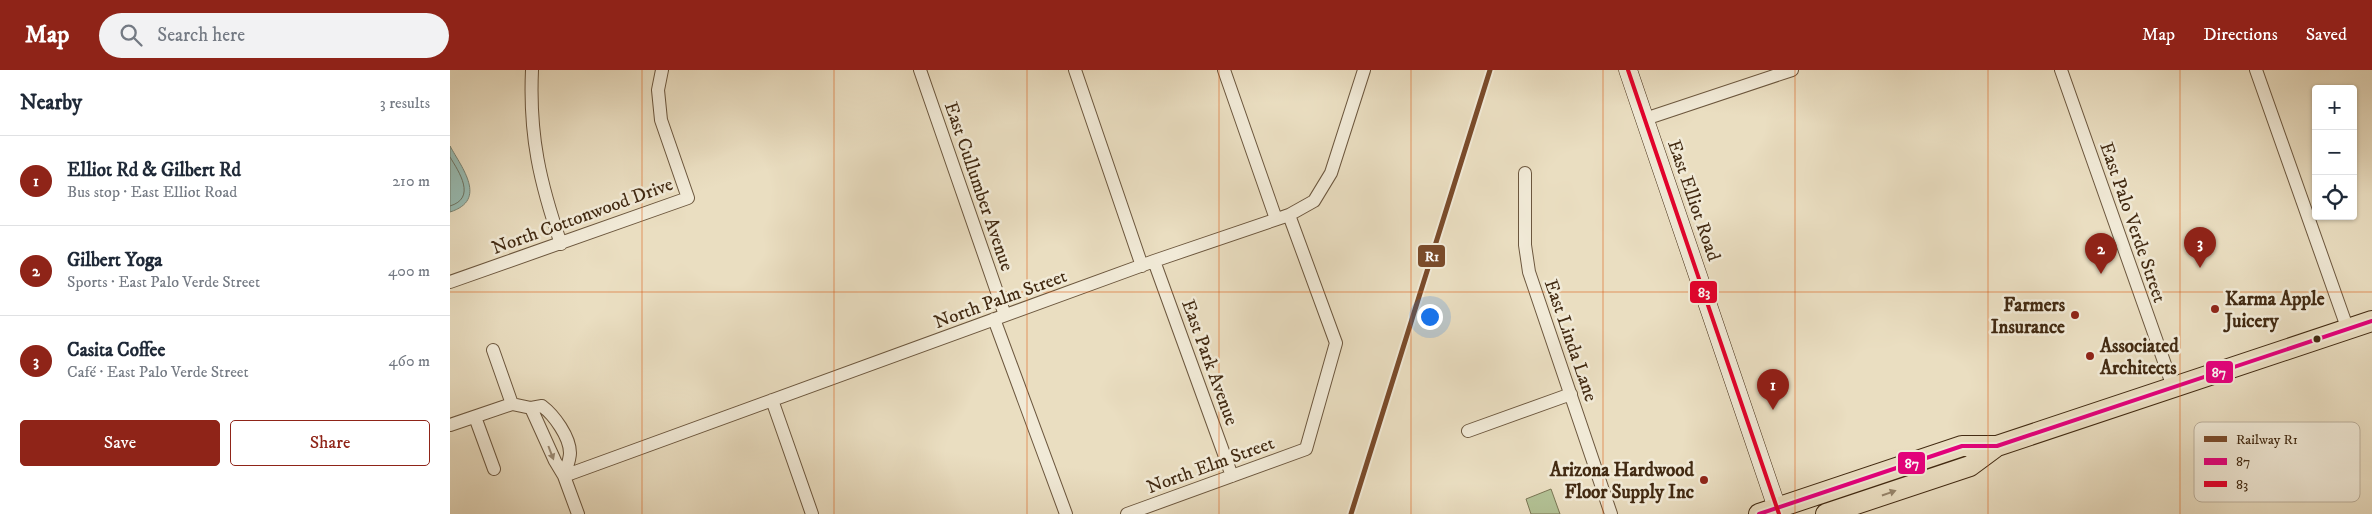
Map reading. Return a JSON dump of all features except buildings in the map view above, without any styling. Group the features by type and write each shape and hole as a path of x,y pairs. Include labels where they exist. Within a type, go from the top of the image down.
{"main road":[{"name":"East Elliot Road","path":"1628,70 1772,512"},
{"path":"1826,514 1970,466 1997,446 2372,322"},
{"path":"1772,512 1962,446 1997,446"}],"street":[{"path":"532,70 532,126 536,160 544,194 561,244"},
{"name":"North Cottonwood Drive","path":"450,282 688,198 661,120 658,90 662,70"},
{"name":"East Cullumber Avenue","path":"920,70 1066,514"},
{"name":"East Park Avenue","path":"1075,70 1148,264 1232,476"},
{"path":"1224,70 1276,219"},
{"name":"North Palm Street","path":"564,476 1000,317 1289,215 1314,201 1331,173 1364,70"},
{"path":"1645,119 1792,70"},
{"name":"East Palo Verde Street","path":"2061,70 2173,387"},
{"path":"2256,70 2348,330"},
{"name":"East Linda Lane","path":"1525,173 1526,258 1611,514"},
{"name":"North Elm Street","path":"1127,514 1306,449 1336,343 1289,215"},
{"path":"493,350 512,404"},
{"path":"1468,431 1571,394"},
{"path":"772,400 812,514"},
{"path":"450,425 512,404 531,408 542,406 552,413 563,431 570,452 564,476"},
{"path":"531,408 555,461 564,476 578,514"},
{"path":"475,417 494,469"}],"green space":[{"path":"1551,489 1560,514 1531,514 1526,499"}],"water":[{"path":"450,146 465,173 470,192 468,200 461,207 450,212"}],"rail line":[{"name":"R1","path":"1351,514 1490,70"}],"transit line":[{"name":"83","path":"1628,70 1779,514"},
{"name":"87","path":"1759,514 1962,446 1997,446 2372,321"}],"place":[{"name":"Casita Coffee","path":"2200,268"},
{"name":"Gilbert Yoga","path":"2101,274"},
{"name":"Karma Apple Juicery","path":"2215,309"},
{"name":"Farmers Insurance","path":"2075,315"},
{"name":"Associated Architects","path":"2090,356"},
{"name":"Elliot Rd & Gilbert Rd","path":"1773,410"},
{"name":"Arizona Hardwood Floor Supply Inc","path":"1704,480"}]}
